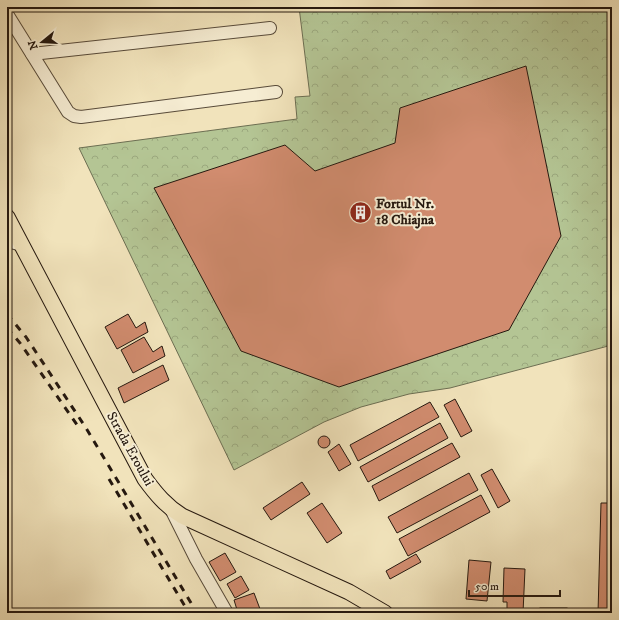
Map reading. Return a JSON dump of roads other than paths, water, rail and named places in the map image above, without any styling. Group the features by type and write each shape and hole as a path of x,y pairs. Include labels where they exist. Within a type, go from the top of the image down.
{"main road":[{"name":"Strada Eroului","path":"7,217 145,479 158,497 171,509 197,524 348,592 385,613"}],"lane":[{"path":"7,14 68,112 78,117 276,92"},
{"path":"32,54 270,28"},
{"path":"7,241 22,245"},
{"path":"171,509 196,559 227,613"}],"railway":[{"path":"7,314 26,337 86,428 197,613"},
{"path":"7,328 20,343 80,429"},
{"path":"109,479 189,613"}],"place":[{"name":"Fortul Nr. 18 Chiajna","path":"361,212"}]}
